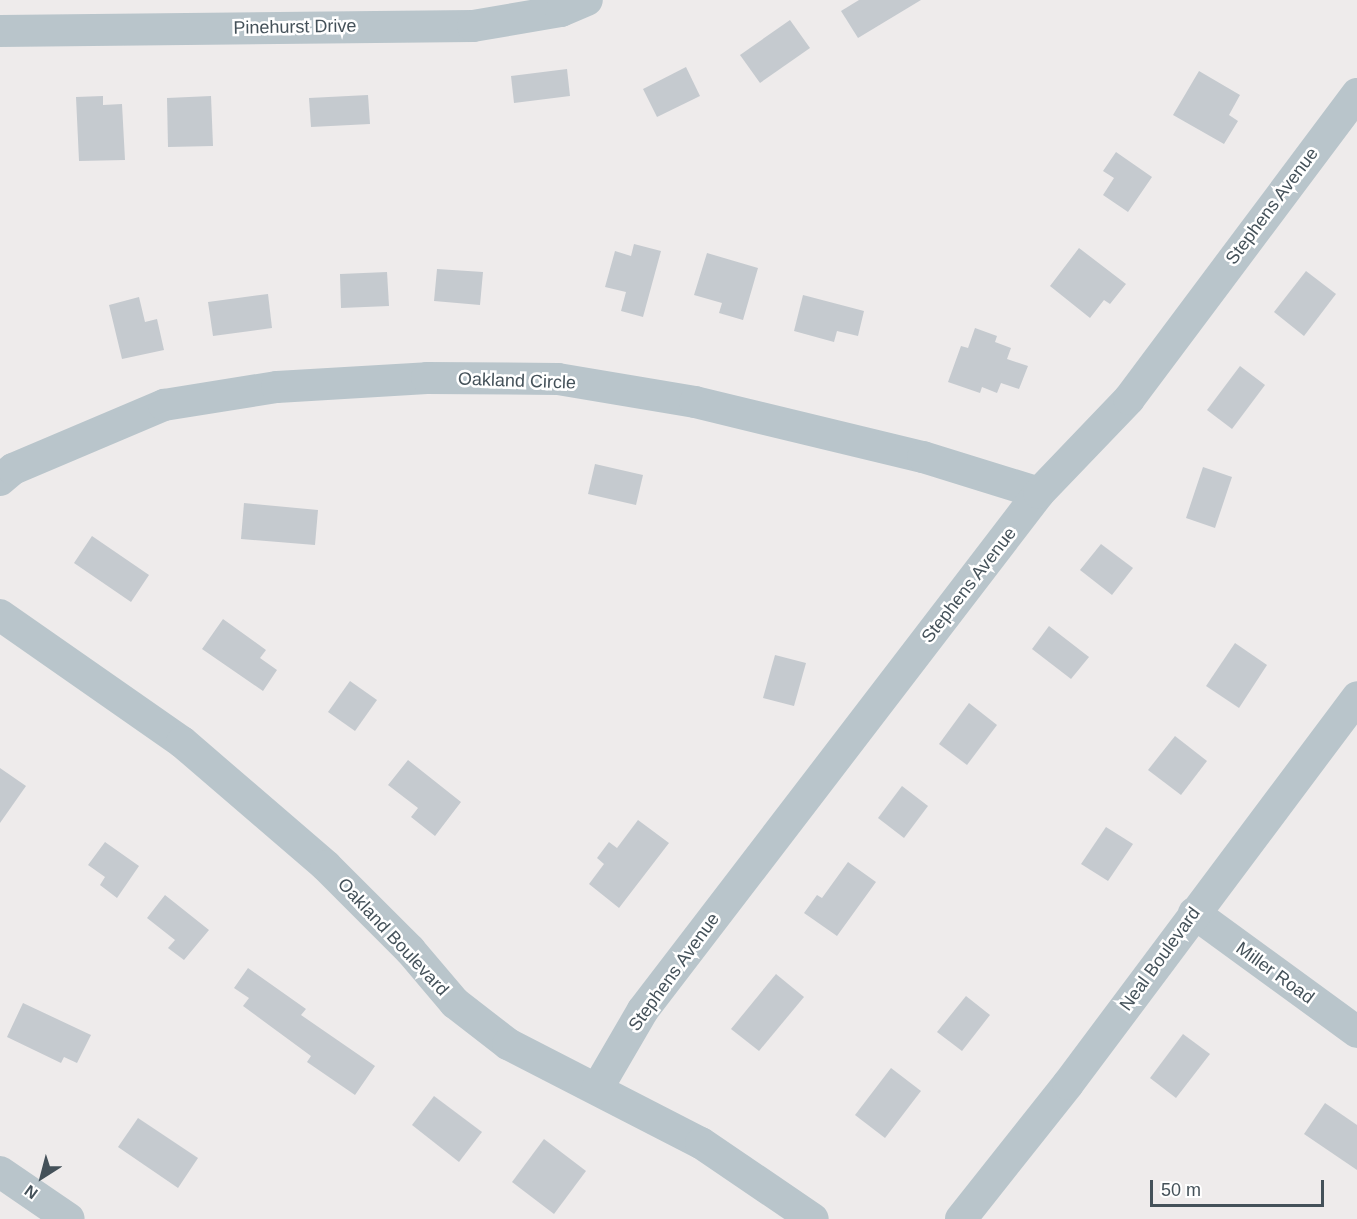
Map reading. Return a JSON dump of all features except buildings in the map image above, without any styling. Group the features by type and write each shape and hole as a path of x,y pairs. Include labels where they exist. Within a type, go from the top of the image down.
{"street":[{"name":"Pinehurst Drive","path":"0,31 473,26 561,11 587,0"},
{"name":"Stephens Avenue","path":"597,1089 643,1010 1039,493 1129,399 1357,94"},
{"name":"Oakland Circle","path":"0,480 13,469 164,405 277,387 427,378 558,379 707,404 923,457 1039,493"},
{"name":"Oakland Boulevard","path":"0,615 191,750 326,866 410,950 455,1003 508,1044 701,1143 806,1217"},
{"name":"Neal Boulevard","path":"961,1219 1068,1084 1357,697"},
{"name":"Miller Road","path":"1194,913 1357,1032"},
{"path":"0,1172 69,1219"}]}
